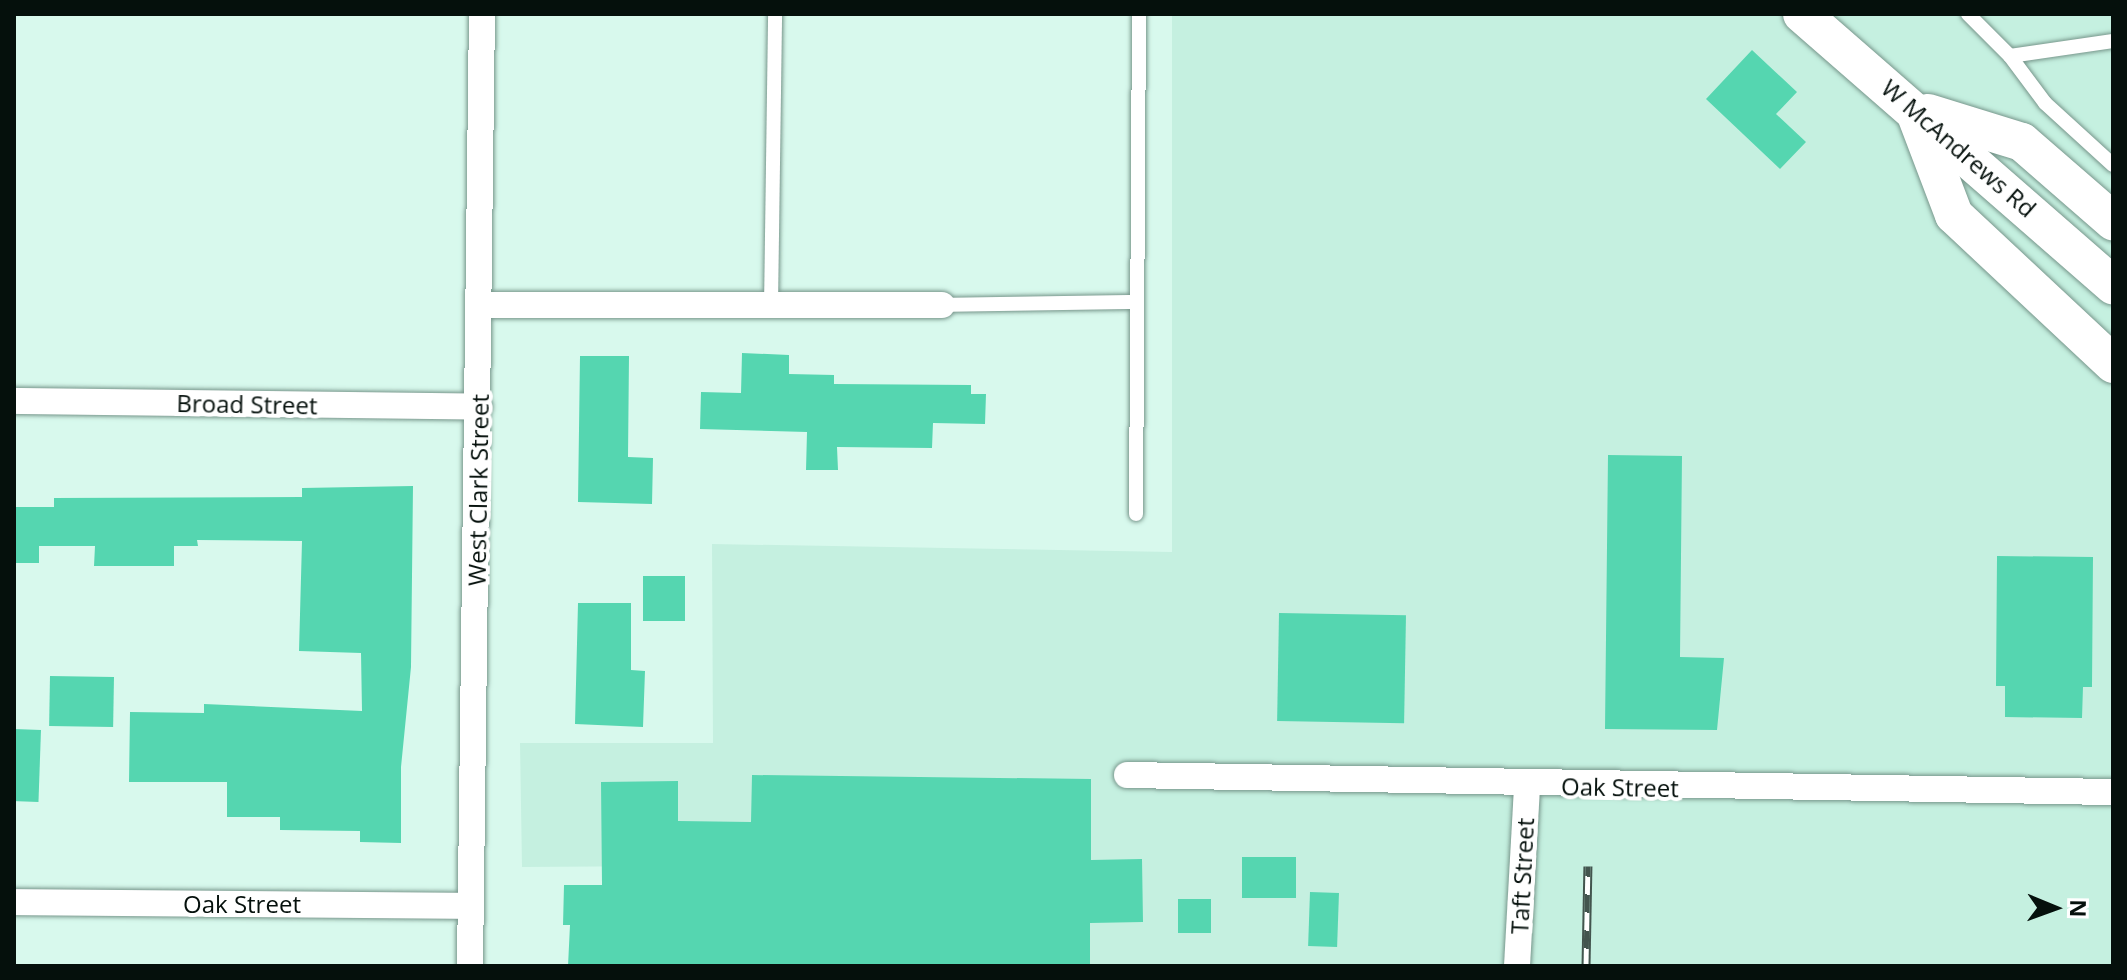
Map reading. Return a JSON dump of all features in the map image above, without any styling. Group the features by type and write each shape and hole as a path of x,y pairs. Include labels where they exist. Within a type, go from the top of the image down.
{"main road":[{"name":"W McAndrews Rd","path":"1802,14 2113,285"},
{"path":"1913,109 2022,142 2113,221"},
{"path":"1913,109 1954,215 2113,364"}],"street":[{"name":"West Clark Street","path":"470,966 481,305 482,14"},
{"path":"481,305 942,305"},
{"name":"Broad Street","path":"14,401 479,407"},
{"name":"Oak Street","path":"1127,775 1527,786 2113,792"},
{"name":"Taft Street","path":"1517,966 1527,786"},
{"name":"Oak Street","path":"14,902 471,906"}],"lane":[{"path":"771,307 775,14"},
{"path":"1136,514 1139,14"},
{"path":"1968,14 2010,56 2045,103 2113,165"},
{"path":"2010,56 2113,41"},
{"path":"942,305 1137,302"}],"shaded area":[{"path":"1172,14 2113,14 2113,966 671,966 672,866 522,867 520,743 713,743 712,544 1172,552"}],"building":[{"path":"1752,50 1797,92 1776,114 1806,142 1780,169 1706,99"},
{"path":"742,353 789,355 789,374 834,375 834,384 971,385 971,394 986,394 985,424 933,423 932,448 837,447 838,470 806,470 807,432 700,429 701,392 741,393"},
{"path":"580,356 629,356 628,457 653,458 652,504 578,502"},
{"path":"1608,455 1682,456 1680,657 1724,658 1717,730 1605,729"},
{"path":"413,486 411,667 401,767 401,843 360,842 360,831 280,830 280,817 227,817 227,782 129,782 130,712 204,713 204,704 362,711 361,653 299,651 302,541 197,540 198,546 174,546 174,566 94,566 95,546 39,546 39,563 14,563 14,507 54,507 54,498 302,497 302,488"},
{"path":"1997,556 2093,557 2092,687 2083,687 2082,718 2005,717 2005,686 1996,686"},
{"path":"643,576 685,576 685,621 643,621"},
{"path":"578,603 631,603 631,670 645,671 643,727 575,724"},
{"path":"1279,613 1406,615 1404,723 1277,721"},
{"path":"50,676 114,677 113,727 49,726"},
{"path":"14,729 41,730 38,802 14,801"},
{"path":"752,775 1091,779 1091,860 1142,859 1143,922 1090,923 1090,966 568,966 570,925 563,925 564,885 602,885 601,782 678,781 678,821 751,822"},
{"path":"1242,857 1296,857 1296,898 1242,898"},
{"path":"1310,892 1339,893 1337,947 1308,946"},
{"path":"1178,899 1211,899 1211,933 1178,933"}],"railway":[{"path":"1586,966 1588,866"}]}
